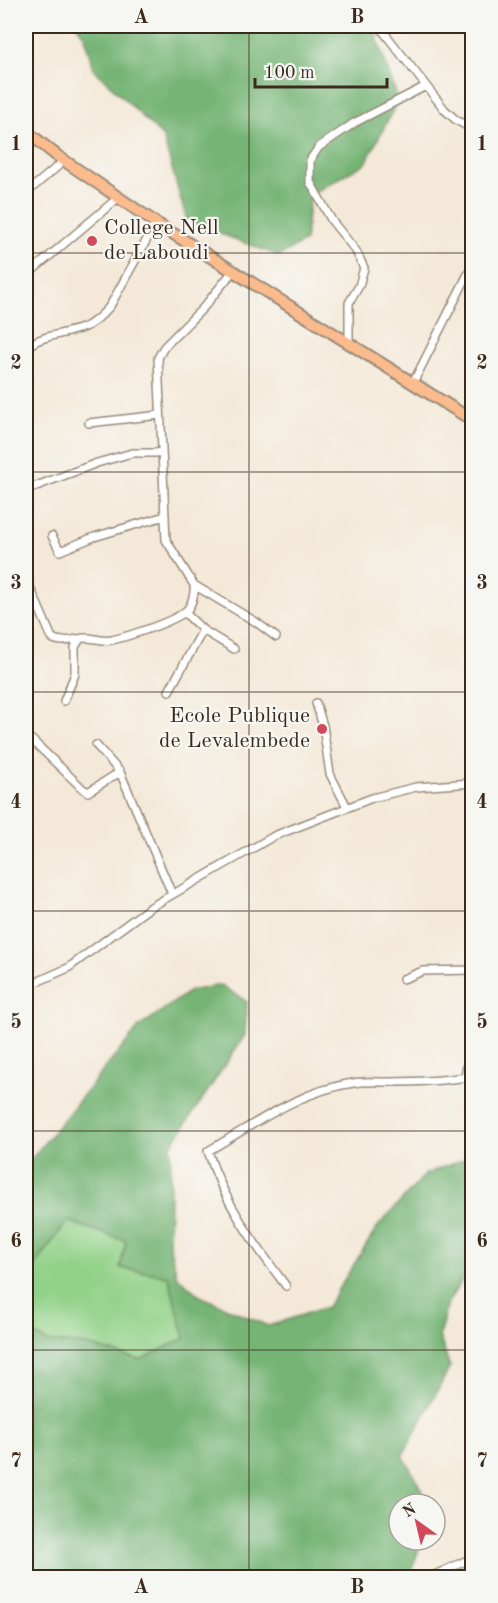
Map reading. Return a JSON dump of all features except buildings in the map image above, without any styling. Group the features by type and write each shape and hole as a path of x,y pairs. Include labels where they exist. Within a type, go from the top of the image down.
{"main road":[{"path":"26,131 64,161 156,223 472,420"}],"street":[{"path":"379,26 451,116 472,129"},
{"path":"349,342 349,303 359,286 364,268 356,251 332,221 310,182 310,160 319,147 354,123 426,86"},
{"path":"26,193 64,161"},
{"path":"26,276 119,197"},
{"path":"26,348 44,339 87,326 101,316 110,306 156,223"},
{"path":"413,383 472,266"},
{"path":"234,270 203,308 160,352 158,358 166,540 194,585 256,622 276,637"},
{"path":"89,423 160,415"},
{"path":"26,490 97,463 132,453 162,451"},
{"path":"52,536 60,551 94,537 165,516"},
{"path":"26,578 52,638 59,641 111,640 150,628 189,608 194,585"},
{"path":"184,612 203,630 234,650"},
{"path":"169,691 203,630"},
{"path":"64,701 75,674 75,647 80,639"},
{"path":"316,703 323,726 330,774 347,807"},
{"path":"32,740 88,792 120,772"},
{"path":"96,745 120,772 172,894"},
{"path":"26,984 39,981 68,968 148,908 274,836 347,807 416,787 472,783"},
{"path":"403,979 423,971 472,970"},
{"path":"286,1286 240,1223 214,1170 208,1151 286,1105 307,1095 334,1087 356,1083 441,1081 469,1077 472,1038"},
{"path":"428,1578 472,1558"}],"green space":[{"path":"77,26 373,26 398,100 366,163 310,195 305,241 279,256 187,221 163,137 93,68 84,35"},
{"path":"221,985 247,1002 245,1035 171,1146 169,1244 177,1276 200,1296 268,1326 327,1307 379,1225 426,1174 472,1156 472,1264 447,1304 439,1336 450,1367 403,1455 423,1492 387,1492 387,1552 418,1552 411,1577 26,1577 26,1330 48,1342 87,1345 140,1360 185,1338 168,1276 120,1268 126,1241 67,1221 33,1269 26,1287 26,1162 32,1158 139,1027 190,991"},
{"path":"67,1221 126,1241 120,1268 168,1276 185,1338 140,1360 87,1345 48,1342 26,1330 26,1287 33,1269"}],"place":[{"name":"College Nell de Laboudi","path":"92,241"},
{"name":"Ecole Publique de Levalembede","path":"322,729"}]}
